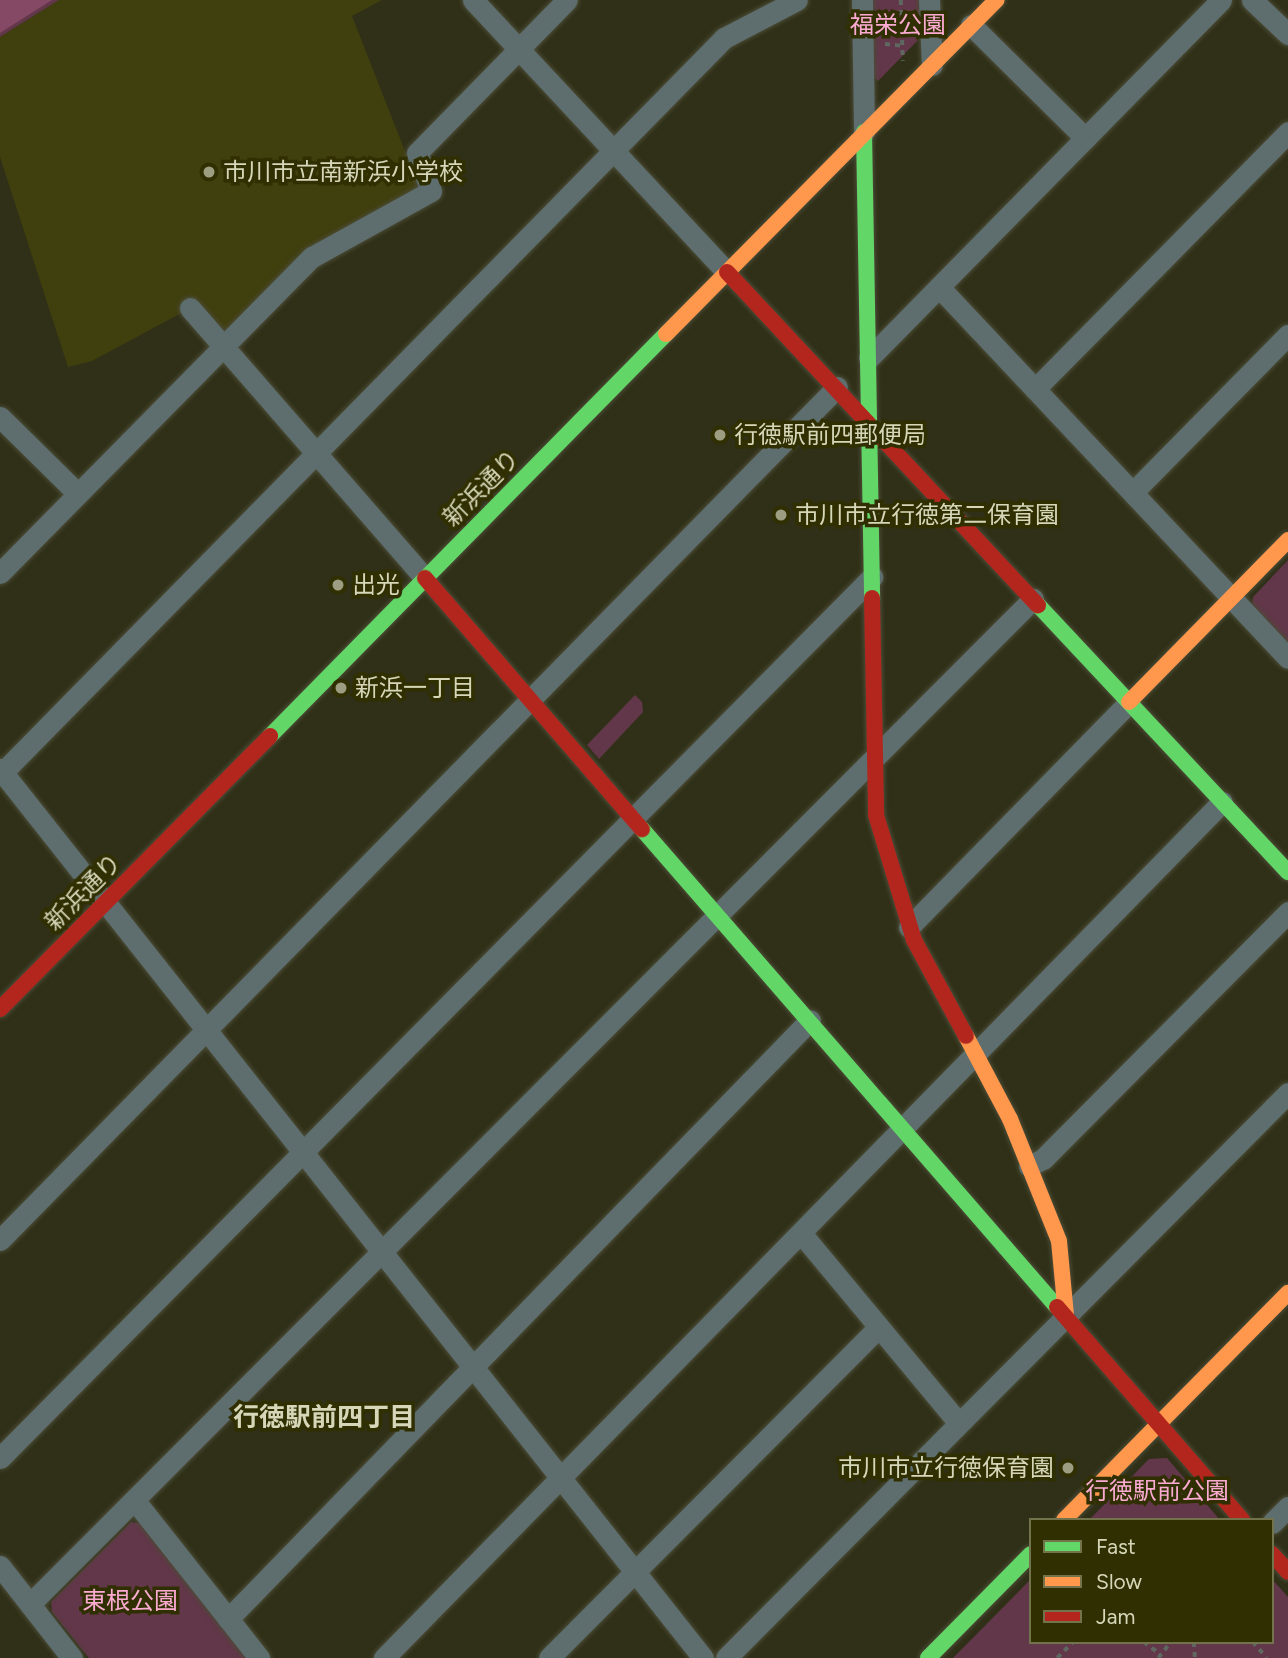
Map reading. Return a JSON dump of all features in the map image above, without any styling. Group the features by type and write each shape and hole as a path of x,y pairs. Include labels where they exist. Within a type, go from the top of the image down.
{"street":[{"path":"472,0 1288,872"},
{"path":"0,573 312,257 431,191 417,153 567,0"},
{"path":"702,1658 1,772 724,38 797,0"},
{"path":"862,0 876,815 909,927 978,1054 1029,1166 1059,1241 1066,1315"},
{"path":"929,0 932,65"},
{"name":"新浜通り","path":"0,1009 996,0"},
{"path":"869,358 1221,0"},
{"path":"1251,0 1288,34"},
{"path":"971,25 1085,138"},
{"path":"1035,388 1288,132"},
{"path":"939,286 1288,658"},
{"path":"190,308 905,1128 1240,1518"},
{"path":"1133,492 1288,335"},
{"path":"0,1240 837,387"},
{"path":"0,417 77,493"},
{"path":"909,927 1288,540"},
{"path":"0,1458 872,577"},
{"path":"30,1604 136,1502 717,913 1032,599"},
{"path":"384,1658 1222,802"},
{"path":"1029,1166 1043,1159 1288,912"},
{"path":"228,1619 810,1020"},
{"path":"726,1658 1288,1093"},
{"path":"802,1234 958,1422"},
{"path":"1066,1518 1288,1293"},
{"path":"548,1658 878,1327"},
{"path":"136,1502 259,1658"},
{"path":"1274,1521 1288,1507"},
{"path":"928,1658 1029,1556"},
{"path":"1274,1556 1288,1572"},
{"path":"0,1566 72,1658"}],"path":[{"path":"901,0 903,63"},
{"path":"885,35 885,47 903,46"},
{"path":"1057,1658 1071,1644"},
{"path":"1146,1644 1159,1656"},
{"path":"1255,1644 1267,1658"}],"shaded area":[{"path":"0,0 52,0 0,33"},
{"name":"市川市立南新浜小学校","path":"59,0 382,0 352,16 419,187 229,329 220,328 198,304 92,361 68,367 0,157 0,37"}],"green space":[{"path":"0,0 59,0 0,37"},
{"name":"福栄公園","path":"871,0 922,0 923,35 878,81 872,75"},
{"path":"1288,560 1288,644 1252,605 1253,597"},
{"path":"635,695 642,702 643,712 599,759 587,745"},
{"name":"行徳駅前公園","path":"1167,1458 1218,1518 1091,1518 1149,1459"},
{"name":"東根公園","path":"131,1522 140,1523 248,1658 89,1658 52,1612 51,1602"},
{"path":"1029,1581 1029,1644 1274,1644 1274,1581 1288,1597 1288,1658 953,1658"}],"traffic: fast":[{"path":"864,132 872,598"},
{"path":"270,736 666,334"},
{"path":"1038,605 1288,872"},
{"path":"642,829 1057,1307"},
{"path":"928,1658 1029,1556"}],"traffic: slow":[{"path":"666,334 996,0"},
{"path":"1129,702 1288,540"},
{"path":"966,1036 1010,1119 1059,1241 1066,1315"},
{"path":"1066,1518 1288,1293"}],"traffic: jam":[{"path":"727,272 1038,605"},
{"path":"425,578 642,829"},
{"path":"872,598 876,815 914,940 966,1036"},
{"path":"0,1009 270,736"},
{"path":"1057,1307 1240,1518"},
{"path":"1274,1556 1288,1572"}],"place":[{"name":"市川市立南新浜小学校","path":"209,172"},
{"name":"行徳駅前四郵便局","path":"720,435"},
{"name":"市川市立行徳第二保育園","path":"781,515"},
{"name":"出光","path":"338,585"},
{"name":"新浜一丁目","path":"341,688"},
{"name":"市川市立行徳保育園","path":"1068,1468"}],"district":[{"name":"行徳駅前四丁目","path":"324,1418"}]}
